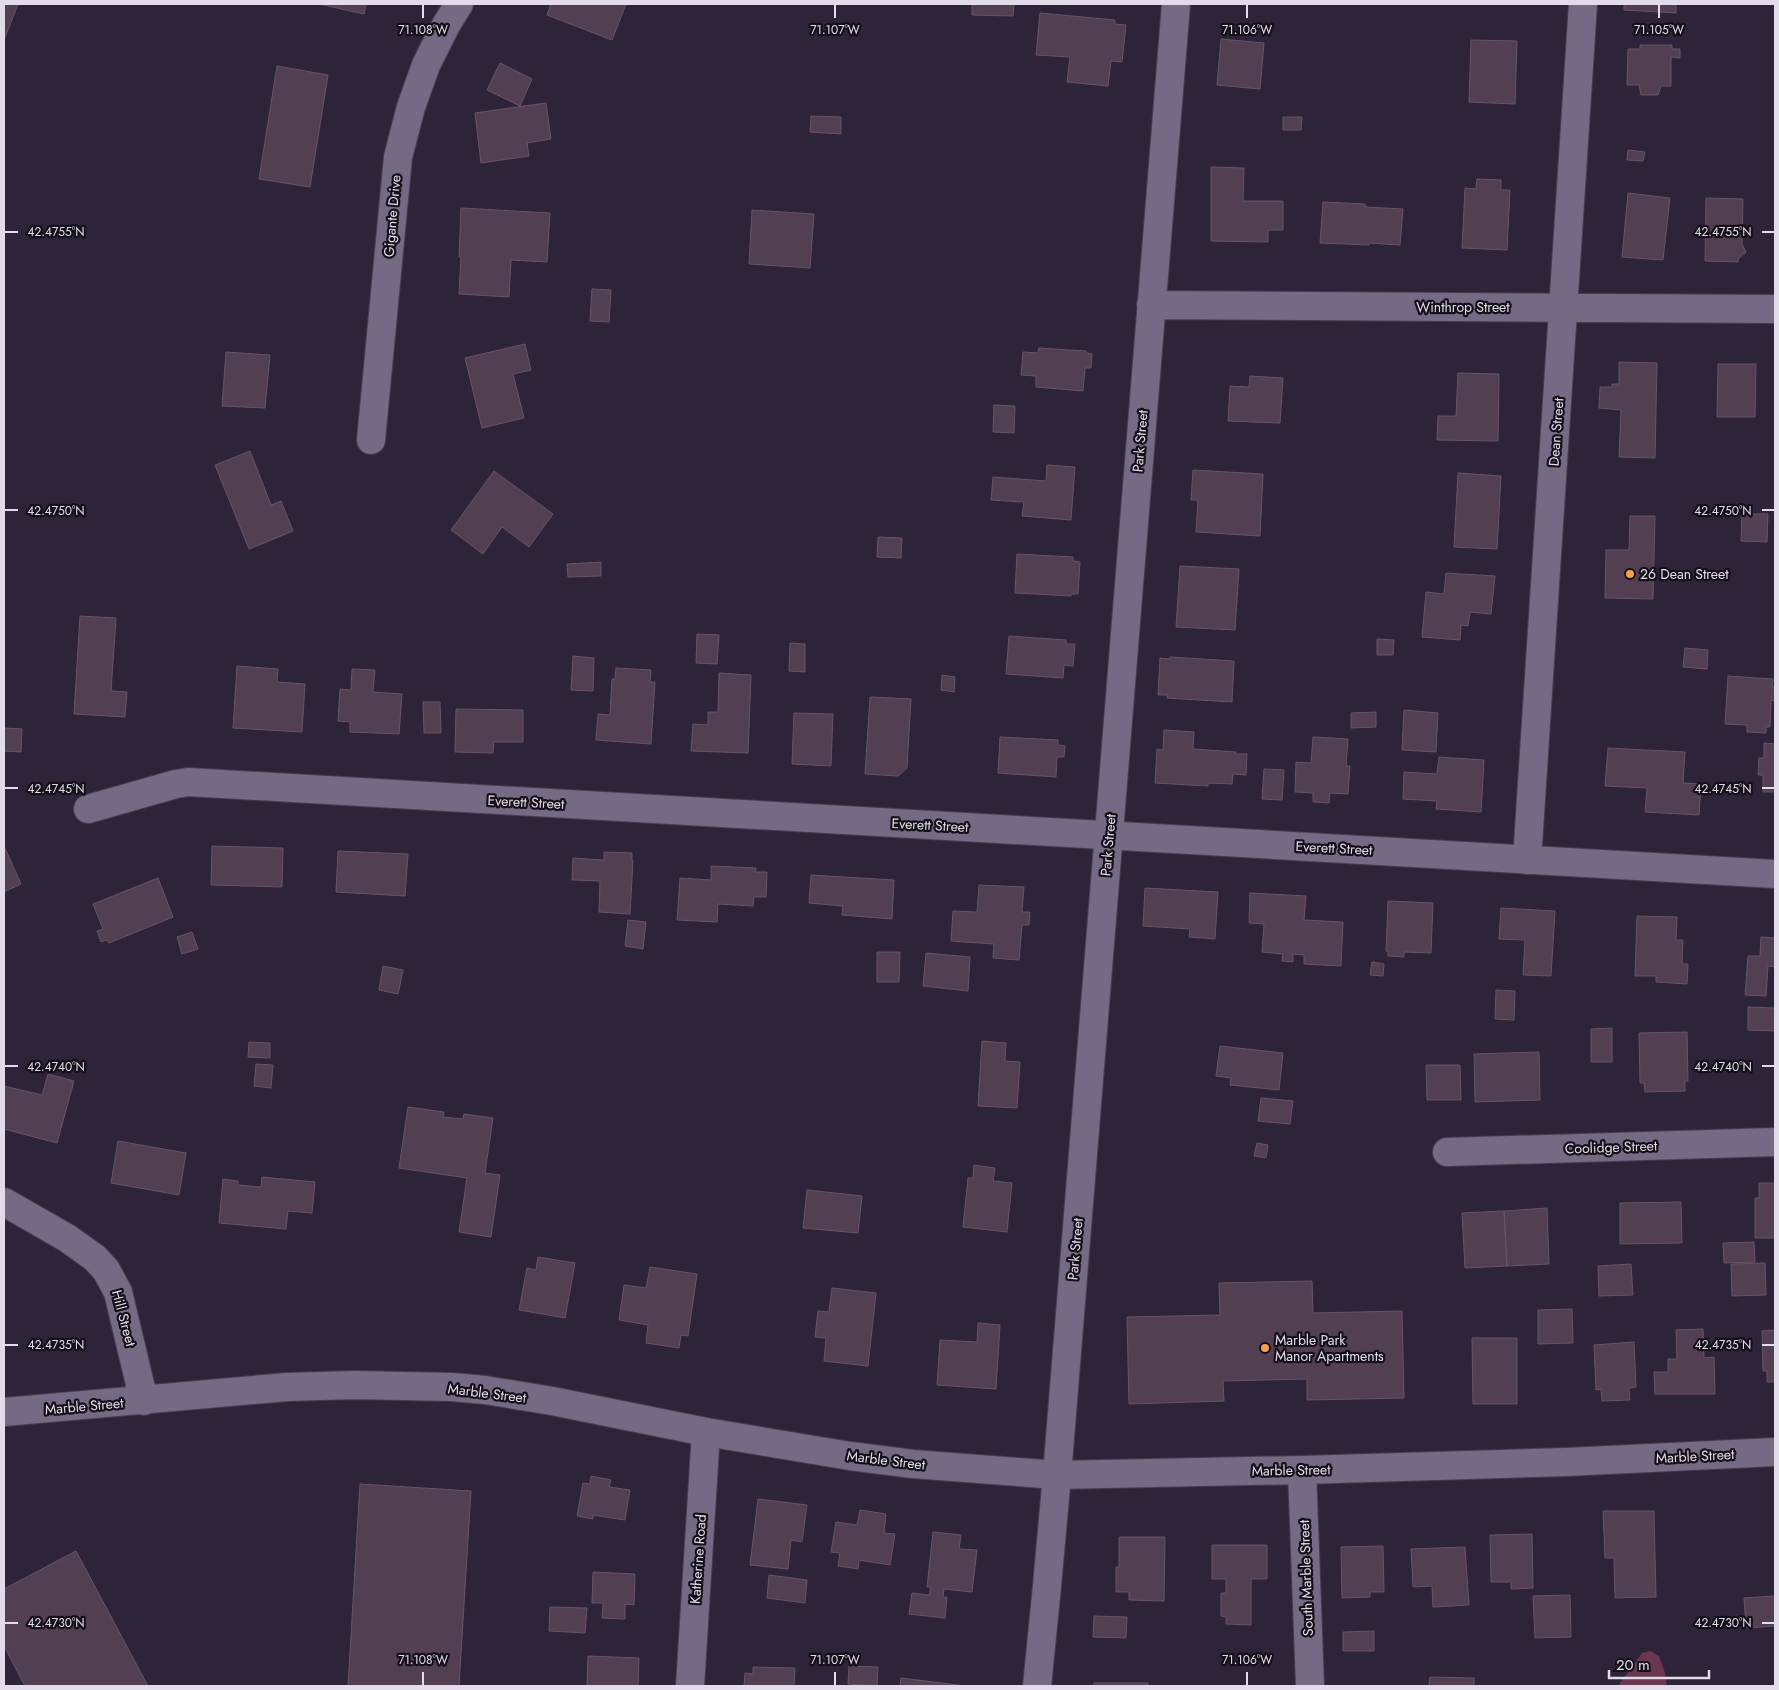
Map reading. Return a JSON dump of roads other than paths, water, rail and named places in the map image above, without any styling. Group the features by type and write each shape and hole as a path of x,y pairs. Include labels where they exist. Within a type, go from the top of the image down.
{"street":[{"name":"Gigante Drive","path":"371,440 398,157 411,108 426,65 459,4"},
{"name":"Park Street","path":"1037,1686 1048,1586 1176,4"},
{"name":"Dean Street","path":"1527,860 1583,4"},
{"name":"Winthrop Street","path":"1151,305 1775,309"},
{"name":"Everett Street","path":"88,809 188,782 1775,874"},
{"name":"Coolidge Street","path":"1447,1152 1775,1142"},
{"name":"Hill Street","path":"4,1202 67,1238 95,1258 106,1270 118,1292 144,1401"},
{"name":"Marble Street","path":"4,1412 287,1387 354,1385 452,1387 552,1401 706,1432 850,1456 913,1464 1056,1475 1566,1462 1775,1452"},
{"name":"Katherine Road","path":"690,1686 706,1432"},
{"name":"South Marble Street","path":"1302,1470 1310,1686"}],"place":[{"name":"26 Dean Street","path":"1630,574"},
{"name":"Marble Park Manor Apartments","path":"1265,1348"}]}
